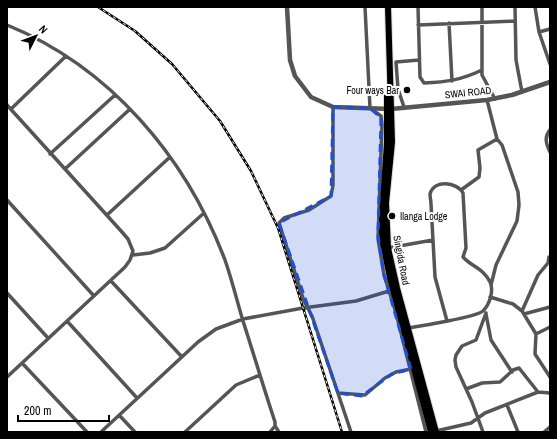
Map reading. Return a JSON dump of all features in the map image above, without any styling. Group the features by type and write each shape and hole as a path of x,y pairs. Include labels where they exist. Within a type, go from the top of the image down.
{"highway":[{"name":"Singida Road","path":"388,7 390,40 382,238 390,278 434,432"},
{"name":"Singida Road","path":"388,109 391,154 386,203 388,248 434,432"}],"street":[{"path":"287,7 290,60 295,76 311,97 333,107 333,185 331,196 309,210 284,218 280,223 307,307 351,432"},
{"path":"365,7 370,108 381,116 382,125 378,235 384,275 411,369 426,432"},
{"path":"418,7 420,77 424,83 463,79 482,70"},
{"path":"482,7 483,78 495,99"},
{"path":"515,7 516,60 522,92"},
{"path":"534,7 539,32 550,64"},
{"path":"418,25 482,24 515,21"},
{"path":"449,24 452,81"},
{"path":"7,25 66,56 102,82 152,131 183,175 204,213 225,260 277,430 270,432"},
{"path":"539,32 550,29"},
{"path":"548,57 550,53"},
{"path":"10,109 66,56"},
{"path":"404,107 398,89 396,62 419,60"},
{"name":"SWAI ROAD","path":"333,107 388,109 495,99 522,92 550,82"},
{"path":"50,154 115,95"},
{"path":"408,328 447,321 479,312 485,308 490,297 496,265 517,221 519,205 518,192 502,145 497,139 486,100"},
{"path":"7,105 128,239 132,255 125,267 111,281 7,377"},
{"path":"65,169 130,109"},
{"path":"550,130 546,135 546,141 550,152"},
{"path":"461,190 479,177 480,168 478,150 497,139"},
{"path":"107,215 170,157"},
{"path":"447,321 435,277 430,194 439,184 455,184 461,190 466,248 463,257 479,268 491,286"},
{"path":"7,200 94,296"},
{"path":"132,255 150,253 166,248 204,213"},
{"path":"388,248 433,240"},
{"path":"523,312 538,276 548,263 549,257"},
{"path":"111,281 182,357"},
{"path":"101,432 210,332 243,320 307,307 356,301 389,291"},
{"path":"7,293 48,338"},
{"path":"490,297 513,304 523,312 536,334 535,354 550,377"},
{"path":"523,312 550,307"},
{"path":"485,308 491,340 512,372"},
{"path":"483,432 456,367 456,354 462,346 476,340 486,313"},
{"path":"67,321 137,398"},
{"path":"536,334 550,327"},
{"path":"22,363 86,432"},
{"path":"338,393 365,396 388,376 411,369"},
{"path":"466,389 482,382 500,382 516,369 521,370 538,392"},
{"path":"185,432 236,385 260,375"},
{"path":"434,432 471,423 485,413 538,392 550,393"},
{"path":"507,405 518,432"},
{"path":"119,415 135,432"},
{"path":"544,432 550,427"}],"highlighted area":[{"path":"333,107 370,108 381,118 378,235 384,275 411,369 392,374 362,396 338,393 279,223 331,196"}],"railway":[{"path":"98,7 135,31 172,64 220,121 251,171 278,228 342,432"}],"place":[{"name":"Four ways Bar","path":"407,90"},
{"name":"Ilanga Lodge","path":"392,216"}]}
